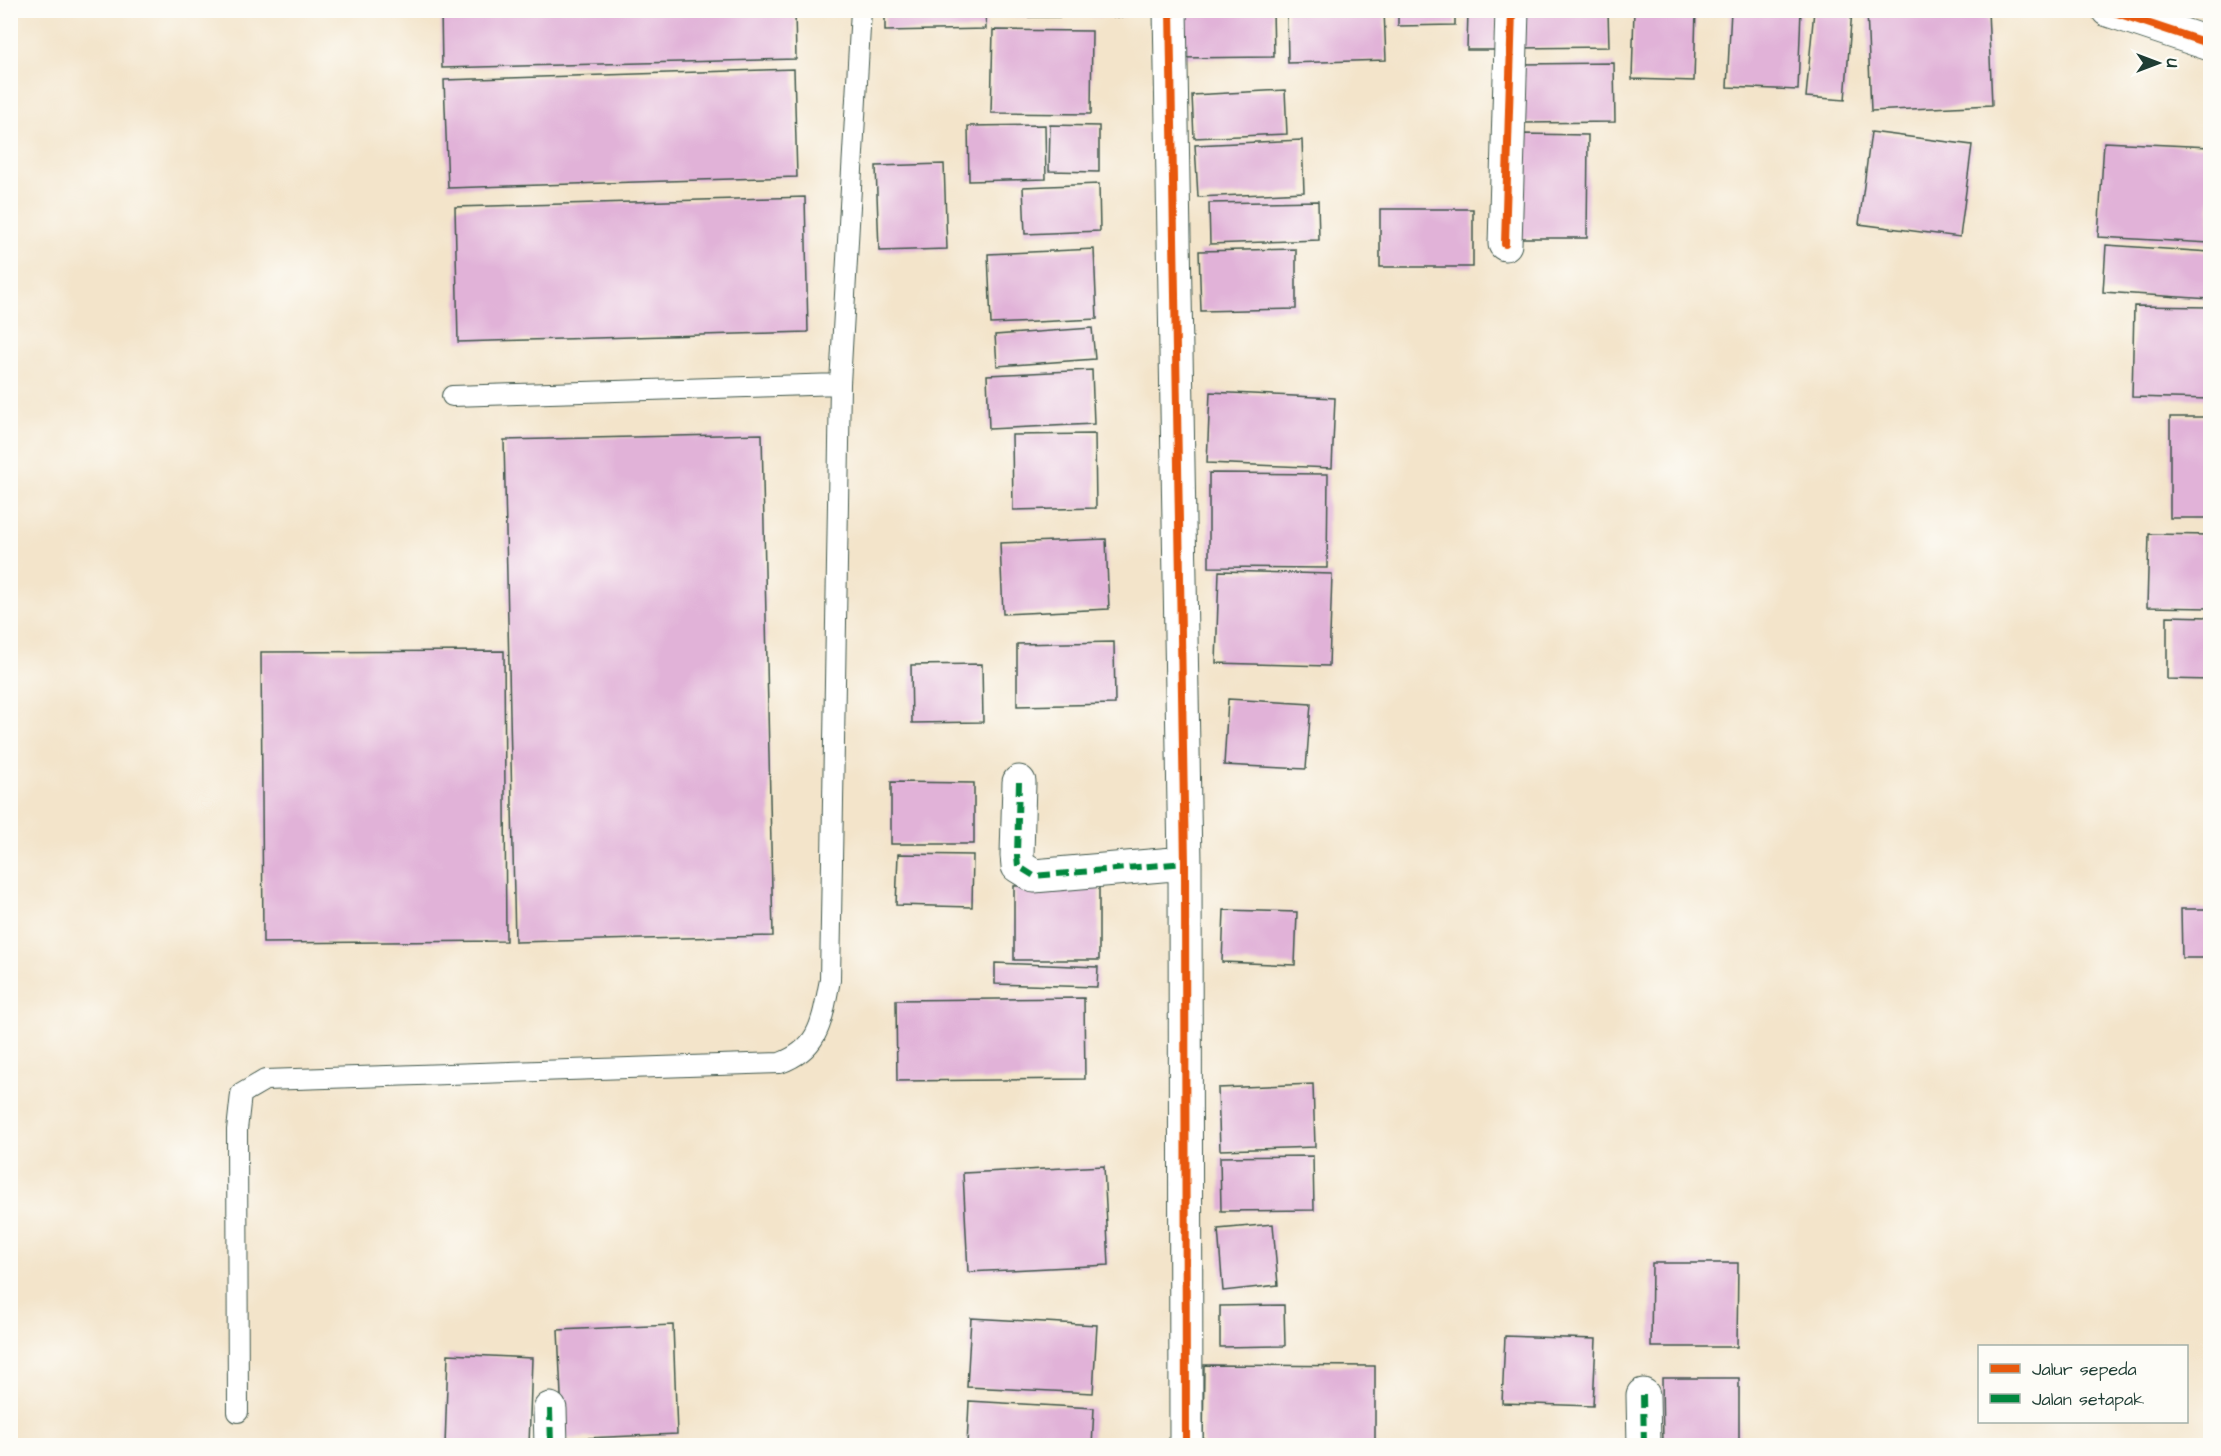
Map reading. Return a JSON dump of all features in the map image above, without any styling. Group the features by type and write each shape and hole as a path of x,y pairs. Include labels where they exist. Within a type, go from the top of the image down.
{"street":[{"path":"1170,10 1185,863 1186,1446"},
{"path":"1505,244 1512,10"},
{"path":"2108,10 2211,44"},
{"path":"1019,782 1017,855 1018,866 1025,873 1034,876 1185,863"},
{"path":"1643,1395 1644,1446"},
{"path":"550,1409 551,1446"}],"lane":[{"path":"238,1412 237,1130 241,1094 265,1080 780,1064 800,1056 820,1027 830,980 840,384 861,10"},
{"path":"452,396 840,384"}],"building":[{"path":"441,10 795,10 796,59 442,68"},
{"path":"885,10 985,10 986,29 885,31"},
{"path":"996,10 1124,10 1124,17 996,17"},
{"path":"1175,10 1273,10 1274,57 1175,58"},
{"path":"1287,10 1384,10 1386,60 1288,63"},
{"path":"1398,10 1455,10 1455,25 1398,26"},
{"path":"1468,10 1497,10 1496,50 1467,50"},
{"path":"1518,10 1608,10 1609,47 1518,48"},
{"path":"1634,10 1696,10 1694,81 1632,79"},
{"path":"1731,10 1801,10 1798,90 1727,87"},
{"path":"1814,10 1852,10 1845,100 1806,97"},
{"path":"1867,10 1988,10 1992,105 1871,111"},
{"path":"993,30 1092,31 1091,114 991,113"},
{"path":"1614,63 1615,122 1524,123 1523,64"},
{"path":"794,69 797,177 448,188 444,80"},
{"path":"1285,90 1287,134 1194,138 1192,95"},
{"path":"1045,125 1046,179 969,181 968,126"},
{"path":"1050,125 1099,126 1099,172 1049,171"},
{"path":"1871,132 1972,145 1960,237 1859,224"},
{"path":"1520,134 1588,135 1587,238 1519,238"},
{"path":"1302,140 1304,192 1198,197 1195,145"},
{"path":"2104,142 2210,147 2210,243 2098,237"},
{"path":"944,164 947,249 879,251 876,166"},
{"path":"1099,184 1100,231 1025,234 1023,187"},
{"path":"805,197 808,332 458,342 455,207"},
{"path":"1318,201 1319,240 1210,244 1209,203"},
{"path":"1380,209 1473,209 1473,267 1380,267"},
{"path":"2106,245 2210,252 2210,299 2103,292"},
{"path":"1094,249 1097,319 991,324 988,254"},
{"path":"1296,249 1296,309 1201,311 1199,251"},
{"path":"2134,306 2210,307 2210,399 2132,397"},
{"path":"1092,328 1095,359 997,366 995,335"},
{"path":"1092,370 1094,424 989,429 987,375"},
{"path":"1210,392 1335,398 1332,468 1207,463"},
{"path":"2170,417 2210,417 2210,518 2170,518"},
{"path":"762,434 773,936 515,942 504,440"},
{"path":"1095,434 1096,508 1013,510 1012,435"},
{"path":"1209,473 1328,474 1327,568 1209,567"},
{"path":"2149,534 2210,535 2210,608 2147,607"},
{"path":"1106,539 1109,609 1003,614 1000,543"},
{"path":"1219,571 1332,574 1329,666 1216,663"},
{"path":"2167,616 2210,617 2210,680 2167,679"},
{"path":"1114,642 1115,704 1017,706 1017,644"},
{"path":"504,651 506,941 263,943 261,652"},
{"path":"982,664 983,722 912,723 911,665"},
{"path":"1228,699 1311,704 1306,769 1224,765"},
{"path":"891,782 974,783 974,844 891,844"},
{"path":"898,854 973,855 972,907 896,905"},
{"path":"1099,885 1099,960 1014,960 1014,886"},
{"path":"2181,909 2210,909 2210,958 2182,958"},
{"path":"1224,910 1297,912 1295,965 1222,962"},
{"path":"995,963 1098,967 1097,987 995,984"},
{"path":"1084,998 1085,1079 897,1081 896,1000"},
{"path":"1313,1084 1315,1147 1220,1150 1218,1088"},
{"path":"1313,1156 1314,1210 1221,1211 1220,1157"},
{"path":"1104,1166 1109,1265 968,1272 963,1173"},
{"path":"1273,1224 1278,1285 1223,1291 1218,1229"},
{"path":"1652,1263 1738,1263 1737,1347 1651,1347"},
{"path":"1284,1305 1285,1346 1220,1347 1220,1306"},
{"path":"971,1318 1097,1325 1093,1393 967,1387"},
{"path":"673,1325 677,1434 563,1439 558,1330"},
{"path":"1505,1336 1596,1339 1593,1406 1502,1403"},
{"path":"448,1354 532,1358 529,1446 445,1446"},
{"path":"1204,1365 1375,1366 1375,1446 1203,1446"},
{"path":"1662,1378 1739,1378 1739,1446 1663,1446"},
{"path":"969,1401 1094,1408 1092,1446 967,1446"}],"marked path":[{"path":"1019,782 1018,866 1034,876 1185,863"},
{"path":"1643,1395 1644,1446"},
{"path":"550,1409 551,1446"}],"cycle path":[{"path":"1170,10 1185,863 1186,1446"},
{"path":"1505,244 1512,10"},
{"path":"2108,10 2210,44"}]}
